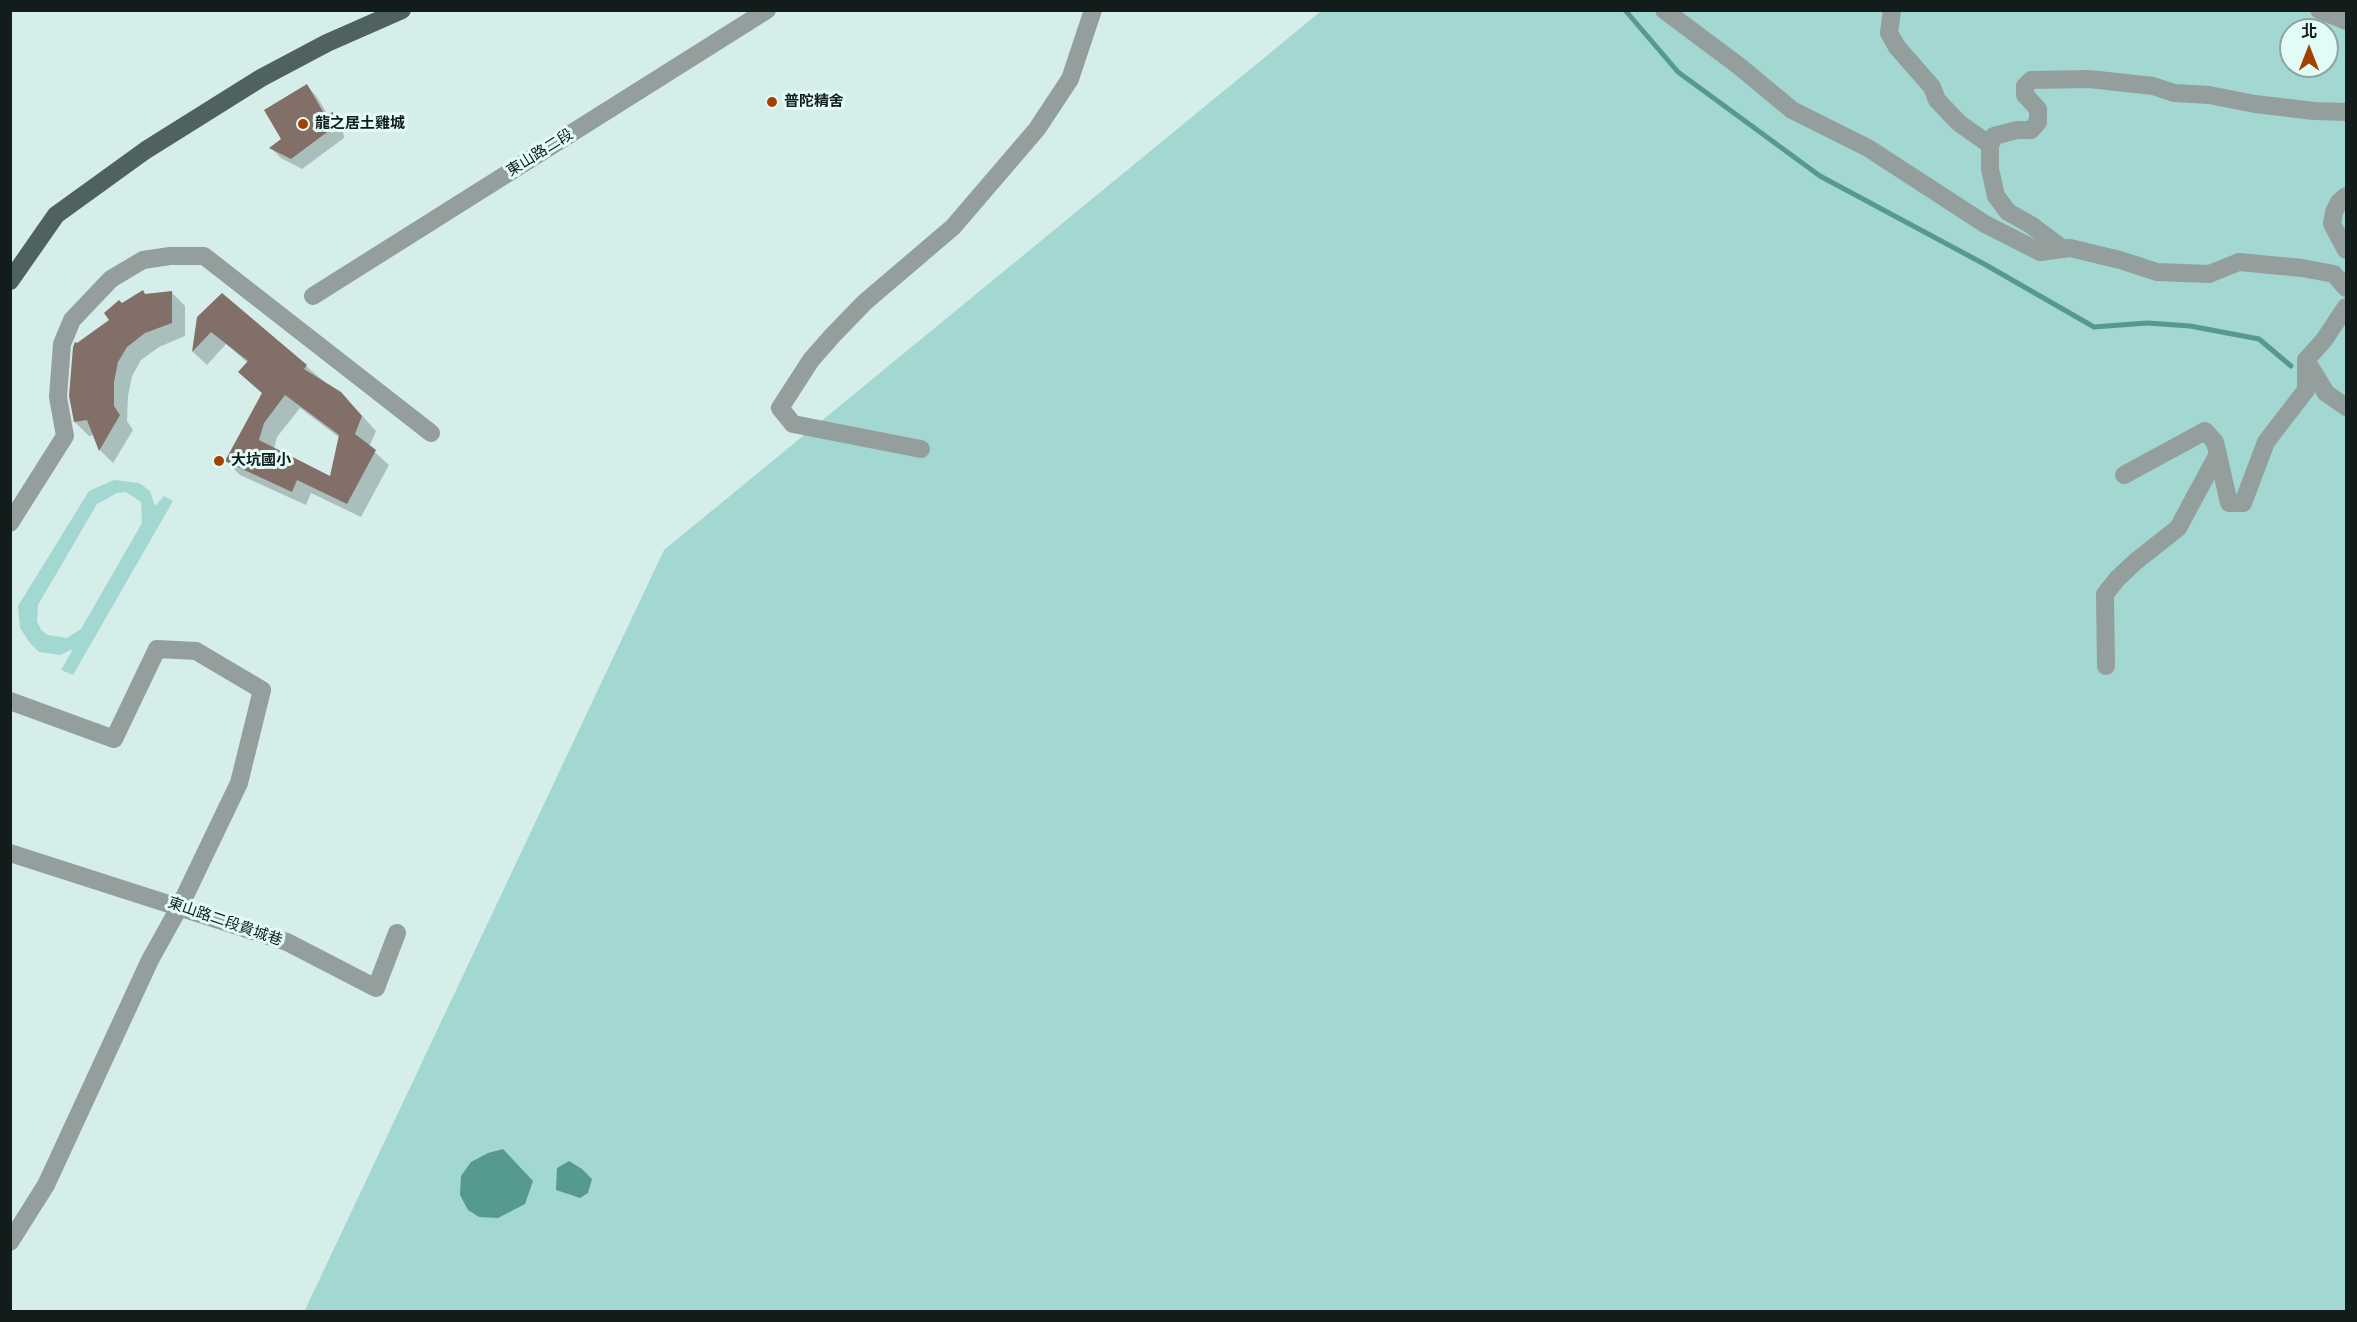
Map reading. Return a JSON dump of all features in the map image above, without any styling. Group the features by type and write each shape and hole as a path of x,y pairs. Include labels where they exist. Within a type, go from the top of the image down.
{"main road":[{"path":"10,281 56,215 146,150 261,78 327,43 402,10"}],"street":[{"name":"東山路二段","path":"314,296 767,10"},
{"path":"921,450 793,424 780,408 811,360 833,335 865,302 953,226 1037,129 1070,79 1093,10"},
{"path":"1664,10 1739,66 1792,110 1868,148 1985,224 2040,252 2070,248 2157,272 2209,274 2239,262 2302,268 2334,274 2346,288"},
{"path":"1892,10 1889,33 1897,47 1932,87 1937,100 1990,145"},
{"path":"2319,10 2346,21"},
{"path":"2063,249 2031,225 2008,212 1996,196 1990,169 1990,145 1994,135 2017,130 2031,130 2038,122 2038,109 2025,94 2025,86 2031,80 2089,79 2153,86 2174,93 2209,95 2255,104 2314,111 2346,112"},
{"path":"2346,196 2339,202 2332,224 2346,250"},
{"path":"10,523 65,436 58,397 62,344 72,320 111,279 143,260 170,256 204,256 430,433"},
{"path":"2124,475 2205,431 2215,442 2229,503 2243,503 2266,442 2306,390 2306,360 2324,340 2346,307"},
{"path":"2306,360 2326,393 2346,407"},
{"path":"2106,666 2105,594 2116,579 2178,528 2218,454"},
{"path":"10,701 114,739 157,649 196,651 262,690 239,783 180,906 150,960 46,1185 10,1242"},
{"name":"東山路二段貴城巷","path":"10,853 286,942 376,988 397,933"}],"shaded area":[{"path":"1326,10 2346,11 2346,1311 304,1312 664,550 1320,12"},
{"path":"114,480 139,483 150,491 155,506 164,496 173,501 73,675 61,670 73,649 60,655 39,652 20,628 18,606 89,491","holes":["126,492 141,502 142,523 81,629 67,638 48,635 41,630 37,621 38,605 97,504 117,493"]},
{"path":"503,1149 533,1181 525,1204 498,1218 479,1217 468,1210 460,1195 461,1176 471,1162 488,1153"},
{"path":"569,1161 592,1179 588,1193 580,1198 556,1190 557,1168"}],"building":[{"name":"龍之居土雞城","path":"307,84 325,115 333,112 334,127 291,159 269,148 281,139 264,110"},
{"path":"143,290 145,294 172,291 172,323 145,333 127,347 118,362 114,382 114,406 120,415 99,451 87,420 74,422 69,396 73,347 75,342 77,343 109,320 104,313 119,300 122,303"},
{"path":"222,293 307,365 304,369 341,392 362,416 355,434 376,450 347,504 297,480 292,492 225,461 262,393 238,372 248,361 211,332 192,352 197,317","holes":["285,395 339,435 330,476 259,440 264,423"]}],"waterway":[{"path":"1625,10 1678,72 1820,176 1986,265 2094,327 2147,323 2190,326 2259,339 2291,366"}],"place":[{"name":"普陀精舍","path":"772,102"},
{"name":"龍之居土雞城","path":"303,124"},
{"name":"大坑國小","path":"219,461"}]}
